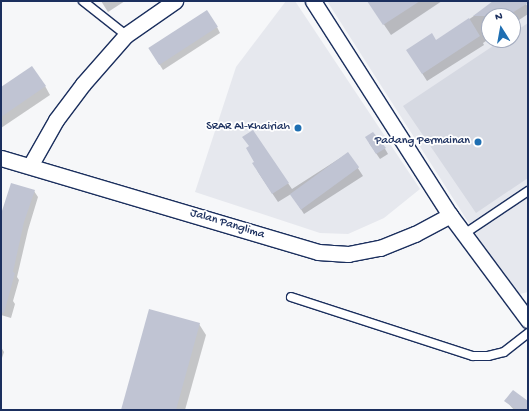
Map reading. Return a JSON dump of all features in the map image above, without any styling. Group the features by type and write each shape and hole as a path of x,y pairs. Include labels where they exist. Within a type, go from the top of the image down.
{"street":[{"path":"30,166 56,120 83,84 126,35 175,1"},
{"path":"313,1 450,215 523,305 528,320"},
{"name":"Jalan Panglima","path":"1,158 318,252 348,254 380,248 415,234 450,215"}],"lane":[{"path":"83,1 126,35"},
{"path":"464,234 528,191"},
{"path":"291,296 473,356 488,356 504,352 528,333"}],"shaded area":[{"name":"SRAR Al-Khairiah","path":"286,1 295,1 420,189 384,218 348,234 320,233 195,192 236,67"},
{"path":"327,1 528,1 528,292 520,294 511,289"},
{"name":"Padang Permainan","path":"528,23 528,178 476,213 403,106 490,48 521,48 521,28"}],"building":[{"path":"367,1 420,1 383,25"},
{"path":"493,1 528,1 528,3 520,8 484,8"},
{"path":"207,10 218,27 159,65 148,48"},
{"path":"481,10 481,16 473,16"},
{"path":"469,18 480,36 422,74 406,50 432,33 436,40"},
{"path":"32,66 46,86 1,117 1,87"},
{"path":"253,130 289,183 272,194 252,163 254,162 246,148 249,146 242,137"},
{"path":"373,132 386,148 376,154 365,137"},
{"path":"348,152 359,167 301,210 290,194"},
{"path":"11,183 35,190 24,222 13,272 15,273 4,313 1,312 1,214"},
{"path":"149,309 200,323 176,410 121,410"},
{"path":"513,390 528,401 528,410 517,410 504,401"}],"place":[{"name":"SRAR Al-Khairiah","path":"298,128"},
{"name":"Padang Permainan","path":"478,142"}]}
